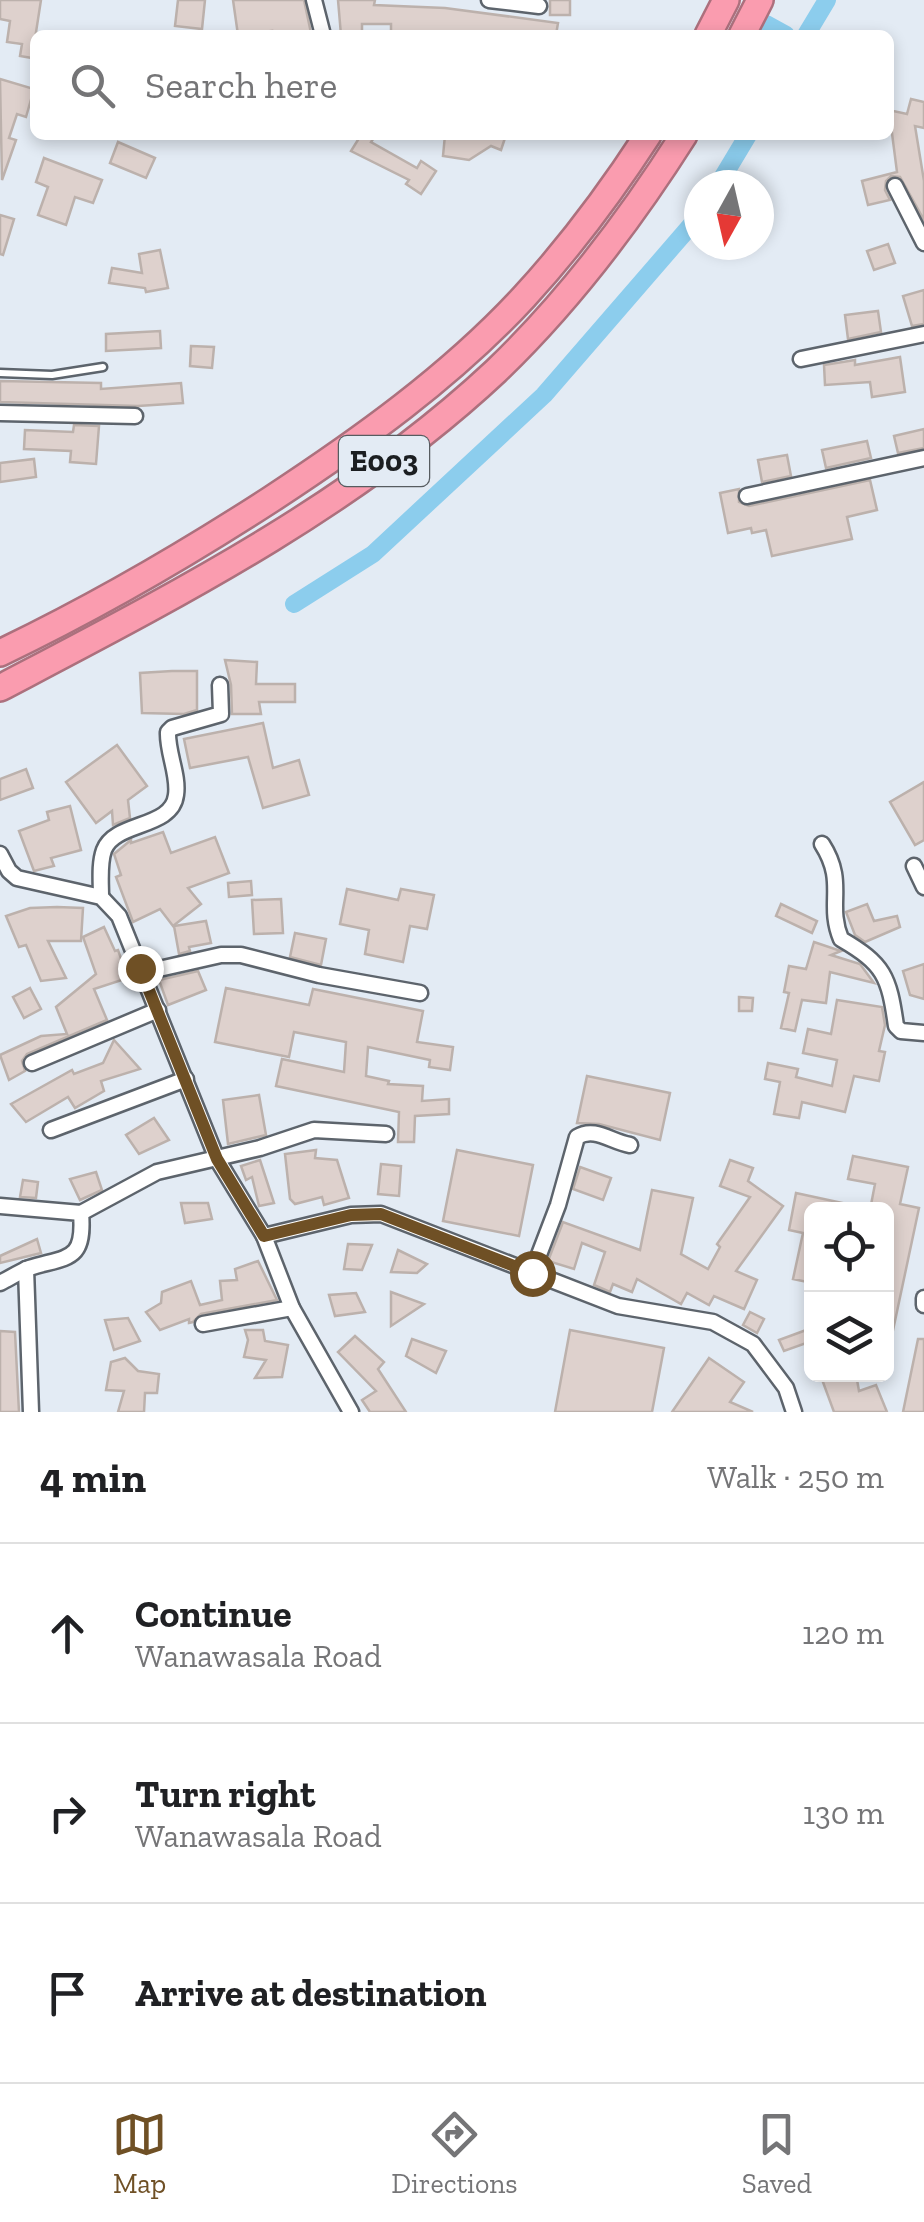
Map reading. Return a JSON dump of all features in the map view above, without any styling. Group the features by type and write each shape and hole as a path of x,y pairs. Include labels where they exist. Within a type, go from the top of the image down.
{"highway":[{"path":"711,30 726,0"},
{"path":"745,30 760,0"},
{"name":"E003","path":"0,654 85,613 200,545 318,468 432,383 533,286 604,199 645,140"},
{"name":"E003","path":"0,688 267,541 427,430 496,370 568,296 619,232 681,140"}],"street":[{"path":"314,0 322,30"},
{"path":"489,0 539,6"},
{"path":"895,186 924,243"},
{"path":"802,359 924,334"},
{"path":"0,413 135,416"},
{"path":"747,496 924,458"},
{"path":"101,897 104,849 112,839 161,816 172,806 176,794 168,732 221,714 220,685"},
{"path":"822,844 834,863 836,918 841,939 878,963 896,1026 901,1031 924,1033"},
{"path":"0,854 8,872 17,878 101,897 119,916 217,1159 264,1236 292,1308 352,1412"},
{"path":"914,866 924,887"},
{"path":"140,968 241,955 319,975 420,993"},
{"path":"32,1064 158,1010"},
{"path":"51,1130 186,1079"},
{"path":"0,1206 82,1214 156,1172 217,1159 314,1130 386,1134"},
{"path":"532,1273 558,1206 576,1136 596,1133 630,1145"},
{"path":"0,1283 26,1269 74,1255 83,1238 82,1214"},
{"path":"264,1236 351,1215 381,1214 618,1306 713,1322 753,1344 786,1388 794,1412"},
{"path":"26,1269 31,1412"},
{"path":"202,1324 292,1308"}],"lane":[{"path":"0,373 52,374 103,368"}],"building":[{"path":"0,0 41,0 36,30 30,30 30,58 20,56 22,44 7,42 10,21 0,19"},
{"path":"178,0 205,0 202,29 175,26"},
{"path":"233,0 304,0 310,30 237,30"},
{"path":"338,0 375,0 374,5 445,8 558,23 557,30 391,30 391,24 362,24 362,30 341,30"},
{"path":"550,0 570,0 570,15 550,15"},
{"path":"0,79 30,88 26,117 17,114 9,138 16,140 2,180"},
{"path":"911,99 924,102 924,128 915,126 924,181 924,220 900,177 891,176 886,181 890,200 868,205 862,181 897,172 894,111 907,114"},
{"path":"358,140 372,140 417,168 421,161 436,171 421,194 406,184 409,180 351,151"},
{"path":"445,140 504,140 501,150 491,146 469,160 443,156"},
{"path":"118,142 155,158 146,178 110,163"},
{"path":"44,158 102,180 93,203 75,197 66,225 38,215 48,187 36,182"},
{"path":"0,215 14,219 3,255 0,254"},
{"path":"888,244 895,263 874,270 867,251"},
{"path":"160,250 168,288 146,292 145,288 109,283 112,268 142,273 139,254"},
{"path":"924,290 924,324 912,326 903,296"},
{"path":"878,311 881,332 848,339 845,315"},
{"path":"160,331 161,348 106,351 106,334"},
{"path":"191,346 214,347 212,368 190,366"},
{"path":"900,357 905,392 872,397 870,382 825,385 824,365 855,360 855,365"},
{"path":"0,381 101,383 101,389 181,383 183,403 138,406 0,402"},
{"path":"74,425 99,426 96,464 70,462 71,451 24,449 25,430 73,432"},
{"path":"924,429 924,448 898,453 894,436"},
{"path":"867,441 871,458 826,468 822,450"},
{"path":"787,455 791,476 762,482 758,460"},
{"path":"34,459 36,477 0,482 0,463"},
{"path":"870,480 877,510 847,517 852,539 772,556 766,530 752,533 751,528 728,533 720,493 739,489 739,502 749,506"},
{"path":"225,660 257,662 256,684 295,684 295,702 259,702 261,714 232,714"},
{"path":"197,671 197,710 184,714 142,713 140,673"},
{"path":"263,723 273,768 299,760 309,795 263,808 248,757 190,768 184,739"},
{"path":"117,745 147,786 128,800 130,818 113,825 112,811 96,823 66,782"},
{"path":"26,769 33,788 0,800 0,779"},
{"path":"924,782 924,840 915,845 890,802"},
{"path":"70,806 81,850 51,858 54,866 34,871 19,831 49,820 47,812"},
{"path":"163,832 171,853 215,837 229,873 188,888 201,904 173,926 160,909 133,922 116,877 121,875 114,854 131,840"},
{"path":"251,881 252,895 229,897 228,883"},
{"path":"347,889 398,900 401,889 434,895 427,929 410,926 403,962 365,954 369,930 340,924"},
{"path":"281,899 283,933 254,934 252,900"},
{"path":"781,904 817,921 812,933 776,916"},
{"path":"867,904 874,921 897,916 900,927 865,942 855,935 846,912"},
{"path":"30,908 83,908 81,941 48,941 66,978 41,981 26,945 19,947 6,916"},
{"path":"206,921 211,943 189,947 190,951 179,954 174,926"},
{"path":"104,927 128,978 94,989 107,1020 27,1054 22,1061 25,1071 9,1080 0,1055 41,1036 67,1034 56,1007 96,974 83,937"},
{"path":"295,933 326,939 321,965 290,957"},
{"path":"814,942 841,951 831,955 860,964 874,983 830,972 826,1003 802,1000 795,1031 781,1028 789,993 784,992 789,966 806,969"},
{"path":"924,964 924,999 910,995 903,971"},
{"path":"198,971 206,990 168,1005 159,980"},
{"path":"30,988 41,1009 24,1018 13,997"},
{"path":"226,988 309,1005 313,989 423,1011 417,1042 453,1047 450,1070 429,1067 430,1060 368,1047 366,1076 389,1081 388,1084 423,1086 422,1101 449,1099 449,1114 415,1116 414,1142 398,1142 399,1112 276,1086 282,1059 344,1072 346,1042 294,1032 289,1057 215,1042"},
{"path":"739,997 753,998 752,1011 739,1011"},
{"path":"837,1000 882,1007 885,1025 879,1051 885,1052 879,1081 854,1076 845,1112 802,1102 799,1118 774,1114 780,1082 765,1079 768,1063 798,1069 796,1077 832,1086 837,1060 803,1053 808,1029 831,1034"},
{"path":"114,1040 140,1069 101,1081 104,1091 75,1108 68,1097 26,1122 11,1104 72,1070 74,1074 103,1063"},
{"path":"587,1076 670,1093 660,1140 599,1124 577,1123"},
{"path":"259,1095 266,1135 228,1144 223,1100"},
{"path":"154,1118 169,1140 139,1154 126,1135"},
{"path":"316,1150 315,1158 337,1160 349,1198 324,1205 322,1197 295,1204 290,1199 285,1154"},
{"path":"457,1150 533,1165 519,1236 443,1221"},
{"path":"853,1156 908,1167 900,1204 919,1208 894,1326 894,1202 872,1202 875,1184 848,1179"},
{"path":"260,1160 274,1203 259,1206 252,1177 246,1180 241,1166"},
{"path":"730,1160 753,1168 748,1181 783,1206 736,1271 757,1280 744,1309 714,1296 709,1305 687,1293 681,1304 637,1279 632,1292 613,1284 610,1292 594,1285 605,1252 582,1243 574,1269 548,1261 563,1222 640,1250 652,1190 693,1198 681,1254 708,1269 720,1247 717,1244 750,1197 720,1186"},
{"path":"381,1164 401,1166 399,1196 378,1194"},
{"path":"580,1167 611,1178 603,1200 573,1189"},
{"path":"96,1172 102,1190 80,1200 70,1179"},
{"path":"23,1180 38,1182 36,1198 20,1197"},
{"path":"796,1193 838,1202 804,1202 804,1281 793,1279 803,1233 789,1230"},
{"path":"181,1203 208,1203 212,1219 185,1223"},
{"path":"37,1239 41,1253 0,1263 0,1256"},
{"path":"348,1244 372,1245 362,1270 344,1269"},
{"path":"398,1250 427,1264 417,1273 391,1272"},
{"path":"258,1261 277,1300 201,1314 193,1322 189,1323 189,1319 160,1330 146,1312 161,1303 162,1292 191,1281 200,1305 222,1300 220,1281 237,1280 235,1269"},
{"path":"391,1292 424,1304 391,1326"},
{"path":"356,1293 365,1312 335,1316 329,1295"},
{"path":"750,1312 764,1319 757,1333 743,1325"},
{"path":"128,1318 140,1341 114,1350 105,1320"},
{"path":"245,1330 263,1330 265,1341 288,1345 282,1377 255,1378 266,1360 244,1357 248,1340"},
{"path":"570,1330 664,1348 652,1412 555,1412"},
{"path":"0,1331 15,1332 19,1412 0,1412"},
{"path":"804,1331 804,1344 784,1351 779,1340"},
{"path":"355,1336 384,1362 378,1369 406,1412 370,1412 362,1400 376,1391 338,1352"},
{"path":"412,1339 446,1351 436,1373 406,1356"},
{"path":"918,1339 924,1339 924,1412 903,1412"},
{"path":"125,1358 138,1371 159,1374 157,1393 145,1393 144,1412 118,1412 124,1391 106,1390 111,1362"},
{"path":"709,1358 744,1382 730,1402 753,1412 672,1412"},
{"path":"823,1382 857,1382 859,1391 876,1385 887,1412 834,1412"}],"waterway":[{"path":"809,30 827,0"},
{"path":"766,24 777,30"},
{"path":"727,170 745,140"},
{"path":"294,604 373,554 544,395 684,233"}],"route":[{"path":"140,968 217,1159 264,1236 351,1215 381,1214 532,1273"}]}
